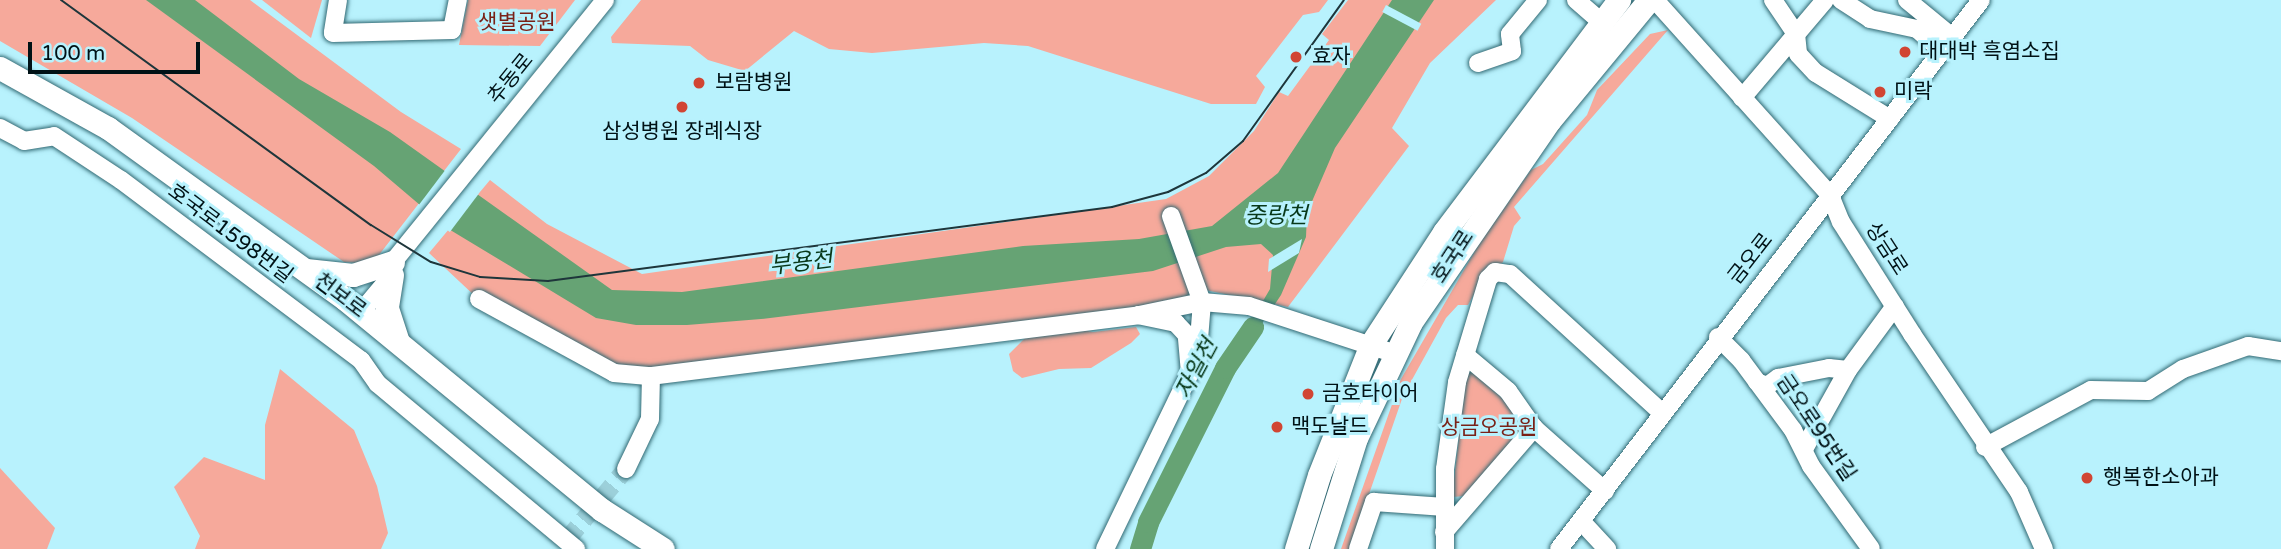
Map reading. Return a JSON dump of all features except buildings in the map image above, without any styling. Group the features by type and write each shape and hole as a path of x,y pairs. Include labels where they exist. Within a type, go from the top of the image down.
{"main road":[{"name":"호국로","path":"1296,549 1371,344 1444,232 1619,0"},
{"name":"호국로","path":"1321,549 1356,438 1393,353 1467,235 1550,120 1649,0"},
{"name":"천보로","path":"0,68 107,128 306,270 398,341 601,510 663,549"},
{"path":"306,270 353,275 392,268 387,308 398,341"},
{"path":"1351,395 1360,396 1363,402 1355,422 1356,438"}],"street":[{"path":"338,0 333,33 452,30 458,0"},
{"name":"추동로","path":"392,268 479,155 605,0"},
{"path":"1479,63 1512,51 1510,34 1538,0"},
{"path":"1576,0 1601,22"},
{"name":"상금로","path":"1655,0 1830,195 1841,222 1985,447 2019,492 2044,549"},
{"path":"1773,0 1796,34 1798,54 1816,73 1890,118"},
{"path":"1742,98 1825,0"},
{"path":"1841,0 1870,19 1917,29 1945,43"},
{"path":"1907,0 1945,43"},
{"name":"금오로","path":"1559,549 1975,3"},
{"name":"호국로1598번길","path":"0,128 24,141 54,136 121,180 361,360 378,384 572,548"},
{"path":"1105,549 1125,499 1183,394 1198,360 1202,302 1171,216"},
{"path":"361,312 392,268"},
{"path":"1445,540 1446,457 1465,355 1488,279 1506,272 1661,412"},
{"path":"479,299 614,373 652,376 1139,315 1202,302 1249,306 1276,313 1393,353"},
{"path":"1804,449 1848,369 1895,306"},
{"path":"1139,315 1176,323 1187,335 1190,373 1183,394"},
{"name":"금오로95번길","path":"1718,337 1757,382 1804,449 1811,466 1871,549"},
{"path":"1985,447 2091,390 2148,391 2183,369 2248,346 2281,351"},
{"path":"1465,355 1508,391 1534,428 1605,491"},
{"path":"1757,382 1767,386 1778,379 1829,368 1848,369"},
{"path":"626,469 650,419 652,376"},
{"path":"1445,540 1534,428"},
{"path":"1358,549 1374,502 1445,508"},
{"path":"1582,522 1607,549"}],"green space":[{"path":"0,0 250,0 401,112 461,149 372,264 344,262 132,118 0,41"},
{"path":"262,0 322,0 311,38"},
{"name":"샛별공원","path":"468,0 575,0 540,46 459,45"},
{"path":"641,0 1328,0 1319,12 1303,15 1256,76 1265,87 1256,104 1211,104 1028,46 984,43 872,53 829,49 794,31 745,71 708,60 690,46 612,43 611,37"},
{"path":"1348,0 1496,0 1430,63 1392,128 1409,146 1288,307 1205,290 1164,305 632,372 476,297 429,253 490,180 547,224 642,274 1166,199 1209,176 1254,131 1279,92 1288,96 1329,40 1322,34"},
{"path":"1668,30 1514,207 1521,218 1514,226 1503,262 1482,280 1468,305 1458,305 1446,318 1403,396 1350,549 1341,549 1401,379 1479,244 1531,170 1543,164 1587,115 1597,90 1650,34"},
{"path":"1136,327 1140,334 1131,343 1091,368 1059,369 1022,378 1013,371 1009,354 1025,338 1077,329 1093,332"},
{"name":"상금오공원","path":"1467,368 1507,402 1521,420 1524,433 1465,496 1452,497"},
{"path":"280,369 354,430 377,486 388,533 381,549 195,549 200,536 174,487 204,457 265,480 265,425"},
{"path":"0,468 55,528 47,549 0,549"}],"water":[{"name":"중랑천","path":"146,0 195,0 299,79 390,132 612,290 682,292 1023,246 1139,239 1212,226 1278,173 1392,0 1434,0 1335,148 1307,213 1306,237 1281,295 1243,352 1236,347 1270,289 1273,255 1261,244 1226,247 1153,271 761,319 687,325 636,325 596,318 447,228 374,166"}],"pier":[{"path":"1386,5 1421,24 1418,31 1382,12"},
{"path":"446,169 479,194 450,232 417,207"},
{"path":"1302,239 1299,253 1268,272 1269,259"}],"waterway":[{"name":"자일천","path":"1140,549 1148,522 1225,368 1253,327"}],"tunnel":[{"path":"566,541 626,469"}],"tram line":[{"path":"61,0 371,225 431,262 480,277 548,281 1112,207 1168,192 1206,173 1243,141 1344,0"}],"place":[{"name":"대대박 흑염소집","path":"1905,52"},
{"name":"효자","path":"1296,57"},
{"name":"보람병원","path":"699,83"},
{"name":"미락","path":"1880,92"},
{"name":"삼성병원 장례식장","path":"682,107"},
{"name":"금호타이어","path":"1308,394"},
{"name":"맥도날드","path":"1277,427"},
{"name":"행복한소아과","path":"2087,478"}],"water label":[{"name":"부용천","path":"801,263"}]}
